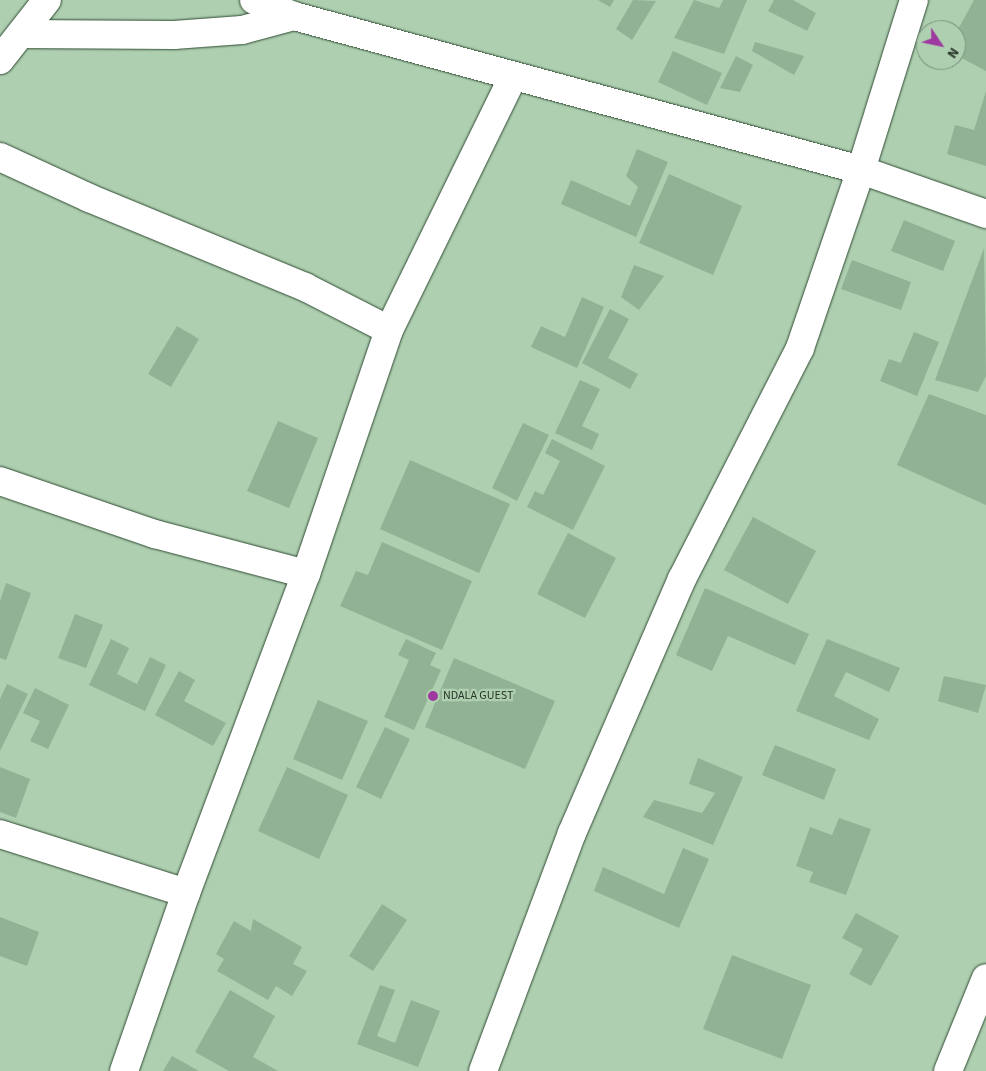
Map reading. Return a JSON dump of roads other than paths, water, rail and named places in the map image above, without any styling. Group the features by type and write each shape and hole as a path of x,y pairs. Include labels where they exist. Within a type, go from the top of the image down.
{"street":[{"path":"0,60 47,0"},
{"path":"254,0 294,16 861,170 986,214"},
{"path":"483,1071 572,832 674,597 800,348 861,170 914,0"},
{"path":"21,34 174,34 242,30 294,16"},
{"path":"124,1071 186,893 306,574 389,330 513,77"},
{"path":"0,157 80,194 305,287 389,330"},
{"path":"0,481 155,534 306,574"},
{"path":"0,834 186,893"},
{"path":"948,1071 986,978"}],"place":[{"name":"NDALA GUEST","path":"433,696"}]}
